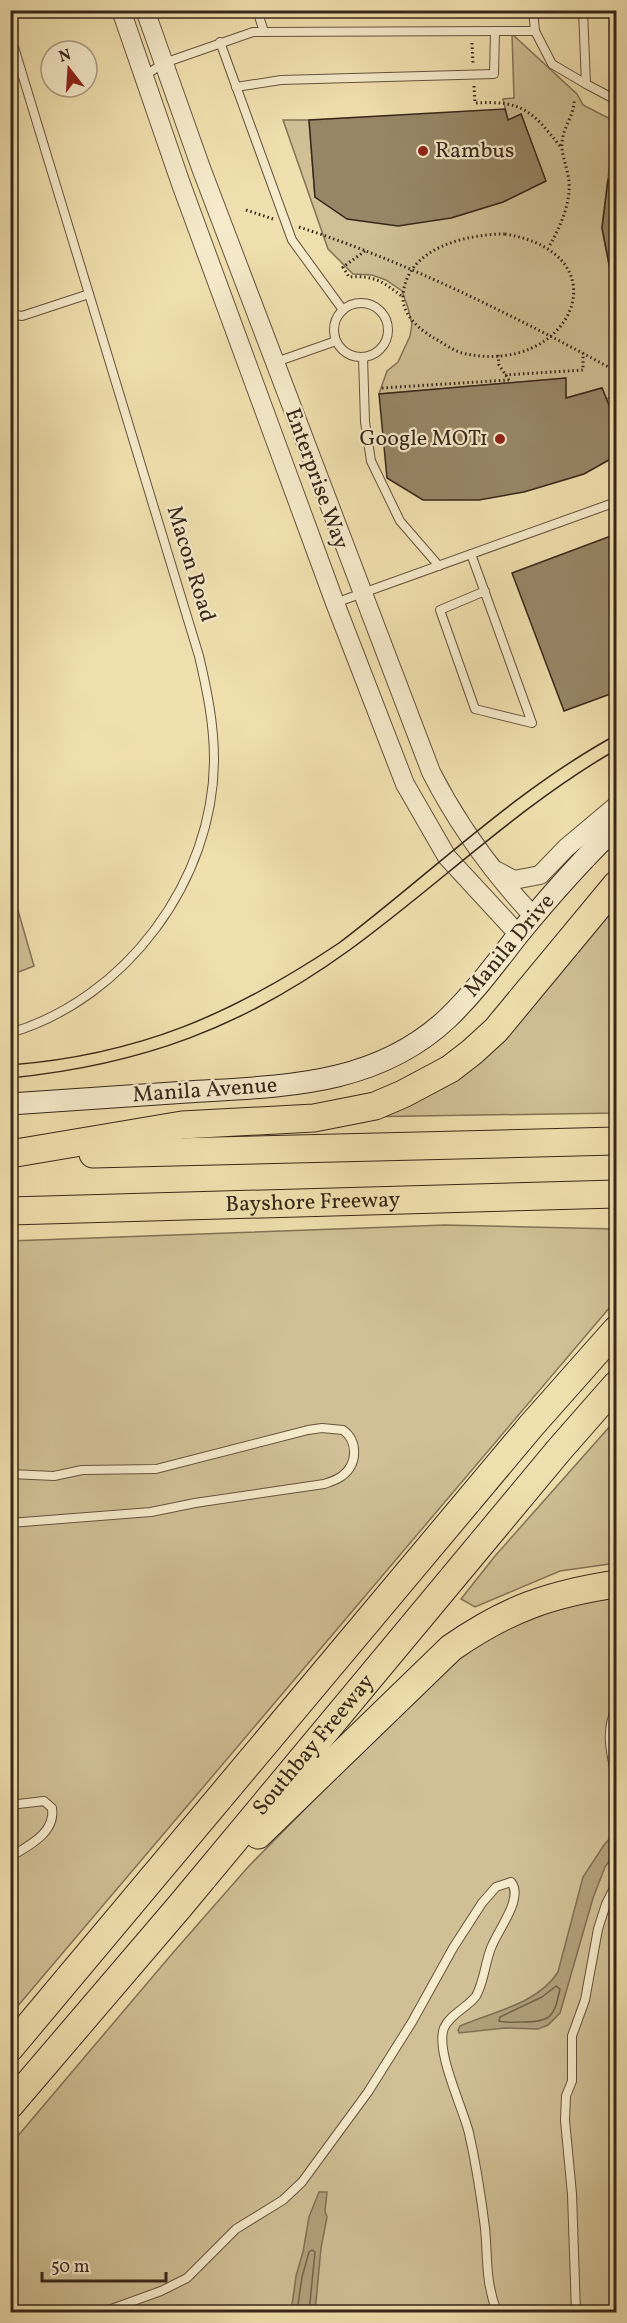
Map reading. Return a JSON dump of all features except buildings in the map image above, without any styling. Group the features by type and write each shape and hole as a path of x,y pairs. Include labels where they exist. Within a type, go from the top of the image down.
{"highway":[{"path":"10,1155 182,1125 314,1118 375,1106 403,1095 450,1069 495,1030 616,885"},
{"path":"10,1155 616,1141"},
{"name":"Bayshore Freeway","path":"10,1211 616,1194"},
{"name":"Southbay Freeway","path":"10,2048 531,1426 616,1330"},
{"name":"Southbay Freeway","path":"10,2105 180,1906 552,1458 616,1385"},
{"path":"180,1906 213,1879 451,1648 482,1627 518,1609 549,1598 616,1584"}],"main road":[{"name":"Manila Drive","path":"395,1055 423,1038 447,1019 590,852 616,828"},
{"name":"Manila Avenue","path":"10,1104 295,1084 344,1076 395,1055"}],"street":[{"name":"Enterprise Way","path":"122,10 143,76 335,603 394,758 418,809 455,866 519,935"},
{"name":"Enterprise Way","path":"145,10 275,363 431,772 456,817 508,889 534,916"},
{"path":"495,870 514,880 540,875 566,848 616,806"}],"lane":[{"path":"257,10 264,32"},
{"path":"533,10 535,31 552,64 616,100"},
{"path":"583,10 586,84"},
{"path":"236,87 281,80 494,74 495,31"},
{"path":"143,76 164,63 253,32 535,31"},
{"name":"Macon Road","path":"10,34 203,674 212,725 214,760 211,795 204,829 192,862 179,891 137,953 108,981 78,1003 44,1021 10,1033"},
{"path":"220,42 292,240 343,310"},
{"path":"10,314 22,315 89,294"},
{"path":"361,303 378,310 387,325 384,344 379,351 363,357 347,353 336,341 335,324 343,310 361,303"},
{"path":"275,363 336,341"},
{"path":"363,357 365,422 371,461 400,521 439,566"},
{"path":"335,603 616,502"},
{"path":"471,554 485,591 532,723 476,709 440,610 485,591"},
{"path":"10,1474 54,1476 82,1470 156,1469 322,1428 343,1430 349,1434 355,1448 354,1457 343,1476 324,1484 195,1503 151,1512 10,1523"},
{"path":"616,1709 610,1726 610,1743 616,1777"},
{"path":"10,1804 44,1801 52,1808 53,1814 51,1823 42,1836 10,1857"},
{"path":"103,2313 161,2291 187,2278 236,2229 283,2200 302,2182 368,2092 482,1903 496,1887 511,1882 515,1891 513,1904 491,1949 478,1992 473,2000 448,2023 442,2041 444,2057 469,2133 485,2229 486,2275 490,2296 497,2313"},
{"path":"576,2313 572,2194 565,2120 566,2096 572,2081 572,2036 585,2000 598,1929 606,1904 616,1884"}],"path":[{"path":"472,42 473,65"},
{"path":"474,84 475,103 499,101 519,108 541,122 562,148"},
{"path":"550,245 562,222 569,185 562,148 566,123 575,108 574,99"},
{"path":"246,210 365,250 412,270 520,319 616,371"},
{"path":"557,250 550,245 525,237 505,234 455,240 426,256 412,270 406,281 403,297 405,308 420,330 462,353 498,355 530,349 563,332"},
{"path":"365,250 343,267 349,276 369,276 403,297"},
{"path":"506,375 583,370 583,353"},
{"path":"382,388 509,380 499,365 498,355"}],"shaded area":[{"path":"512,34 577,94 583,105 616,122 616,153 609,169 602,228 616,290 616,396 606,399 602,388 566,398 565,378 379,394 387,371 398,362 410,336 412,324 408,308 402,291 386,280 372,275 353,274 328,249 283,120 309,120 315,197 451,218 503,202 545,181 521,114 508,120 503,99 514,98"},
{"path":"11,886 34,966 10,975"},
{"path":"616,901 616,1113 354,1117 429,1090"},
{"path":"445,1225 616,1229 616,1300 11,2014 10,1241"},
{"path":"611,1425 616,1425 616,1563 560,1571 475,1607 461,1599 495,1556"},
{"path":"616,1596 616,2312 11,2312 11,2144 248,1867 429,1683 460,1657 498,1632 559,1606"}],"water":[{"path":"616,1835 616,1851 605,1867 593,1898 560,2013 548,2025 538,2029 505,2028 459,2033 460,2026 514,2006 539,1992 558,1972 583,1877 604,1845"},
{"path":"319,2192 327,2192 325,2211 327,2217 321,2248 315,2312 291,2312 309,2217"}],"tram line":[{"path":"10,1065 57,1060 143,1041 183,1027 261,991 339,943 508,807 543,781 616,735"},
{"path":"10,1078 58,1072 148,1052 231,1021 271,1000 351,949 513,820 616,750"}],"place":[{"name":"Rambus","path":"423,151"},
{"name":"Google MOT1","path":"500,439"}]}
